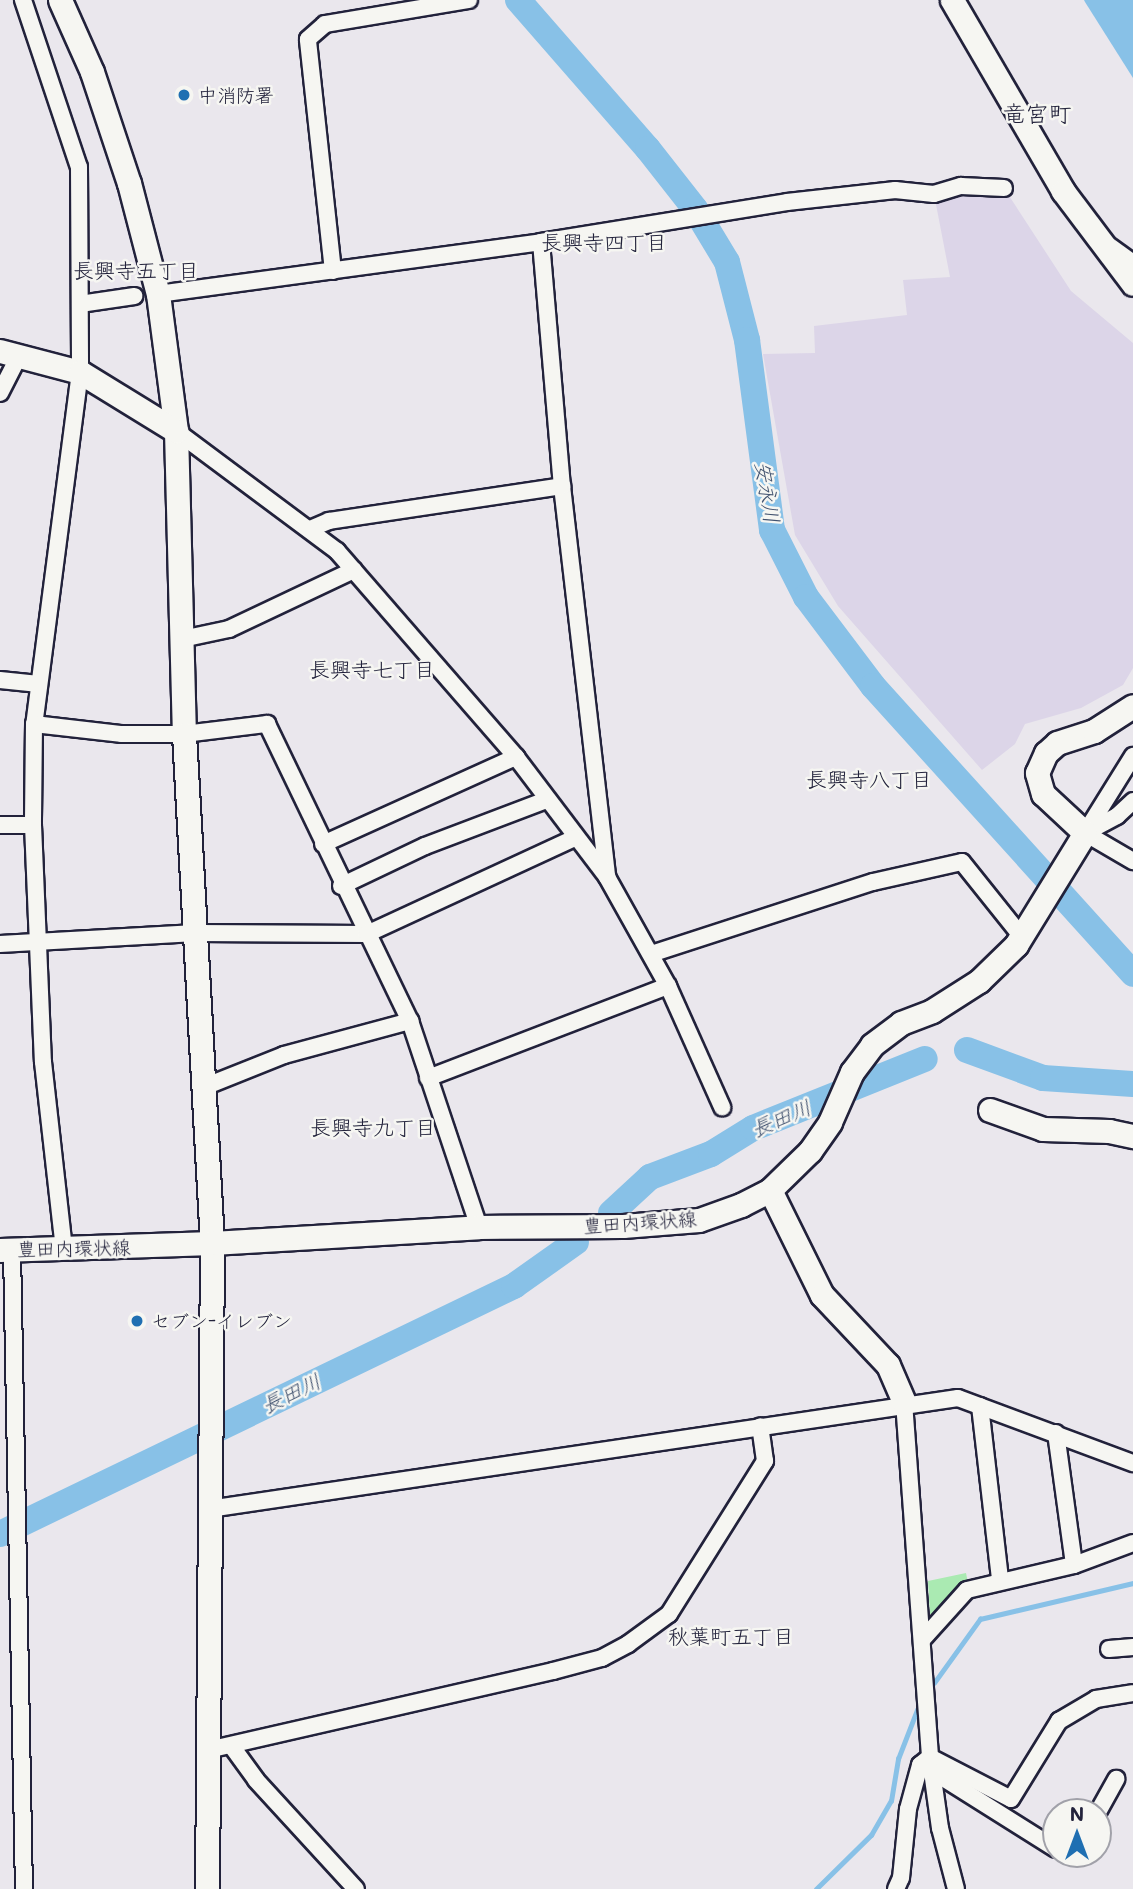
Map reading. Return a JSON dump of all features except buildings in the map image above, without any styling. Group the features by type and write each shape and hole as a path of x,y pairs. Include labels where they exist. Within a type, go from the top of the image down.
{"street":[{"path":"23,0 79,167 80,372 34,724 33,825 43,1062 64,1249"},
{"path":"60,0 92,72 129,183 158,294 176,431 184,734 212,1243 207,1889"},
{"path":"332,271 308,39 325,24 469,0"},
{"path":"952,0 1090,231 1133,284"},
{"path":"158,294 541,242 717,212 895,190 934,194 961,186 1004,188"},
{"path":"1090,231 1133,263"},
{"path":"541,242 562,486 607,877"},
{"path":"80,304 134,296"},
{"path":"0,393 10,353 80,372 176,431 310,529 354,570 516,757 607,877 652,954 722,1107"},
{"path":"310,529 329,521 562,486"},
{"path":"182,639 229,629 354,570"},
{"path":"0,680 40,684"},
{"path":"1133,706 1094,732 1057,743 1042,761 1037,773 1043,794 1085,833 1133,861"},
{"path":"34,724 122,734 184,734 267,724 341,886 410,1021 479,1227"},
{"path":"1085,833 1133,756"},
{"path":"323,844 516,757"},
{"path":"341,886 425,846 546,800"},
{"path":"1085,833 1117,816 1133,801"},
{"path":"0,825 33,825"},
{"name":"豊田内環状線","path":"6,1250 212,1243 479,1227 699,1220 770,1190 810,1152 852,1072 872,1045 901,1023 932,1011 979,981 1027,928 1085,833"},
{"path":"0,944 39,944 196,933 367,934 575,838"},
{"path":"652,954 873,882 962,862 1027,928"},
{"path":"428,1077 668,986"},
{"path":"204,1087 284,1055 410,1021"},
{"path":"990,1110 1043,1129 1109,1131 1133,1136"},
{"path":"770,1190 822,1295 888,1365 904,1402 931,1764 955,1886 970,1889"},
{"path":"6,1250 24,1889"},
{"path":"209,1509 904,1402 958,1398 1133,1464"},
{"path":"981,1406 1000,1580"},
{"path":"208,1750 233,1748 602,1658 628,1644 668,1614 765,1461 760,1426"},
{"path":"1056,1433 1074,1565"},
{"path":"922,1640 939,1627 957,1597 1000,1580 1074,1565 1133,1543"},
{"path":"1110,1649 1133,1647"},
{"path":"896,1889 901,1878 908,1809 920,1765 931,1764 1014,1798 1059,1721 1096,1699 1133,1693"},
{"path":"233,1748 256,1780 356,1889"},
{"path":"931,1764 1042,1839"},
{"path":"1106,1798 1116,1779"}],"shaded area":[{"path":"1004,188 1071,291 1133,343 1133,668 1123,685 1081,708 1025,724 1015,744 982,770 838,606 795,535 763,354 815,353 814,326 907,315 903,280 950,277 934,194"}],"green space":[{"path":"966,1573 968,1583 955,1590 940,1613 930,1614 928,1581"}],"water":[{"path":"1084,0 1133,0 1133,78 1085,2"}],"waterway":[{"name":"安永川","path":"518,0 648,149 695,209 727,262 747,340 772,530 806,597 873,686 1133,974"},
{"name":"長田川","path":"967,1050 1043,1078 1133,1084"},
{"name":"長田川","path":"611,1213 650,1177 711,1154 753,1128 925,1059"},
{"name":"長田川","path":"0,1534 514,1286 576,1242"},
{"path":"934,1683 980,1619 1133,1583"},
{"path":"816,1889 871,1835 891,1801 898,1759 917,1710"}],"place":[{"name":"中消防署","path":"184,95"},
{"name":"セブン-イレブン","path":"137,1321"}],"district":[{"name":"竜宮町","path":"1037,113"},
{"name":"長興寺四丁目","path":"604,242"},
{"name":"長興寺五丁目","path":"136,270"},
{"name":"長興寺七丁目","path":"372,669"},
{"name":"長興寺八丁目","path":"869,779"},
{"name":"長興寺九丁目","path":"373,1127"},
{"name":"秋葉町五丁目","path":"731,1636"}]}
